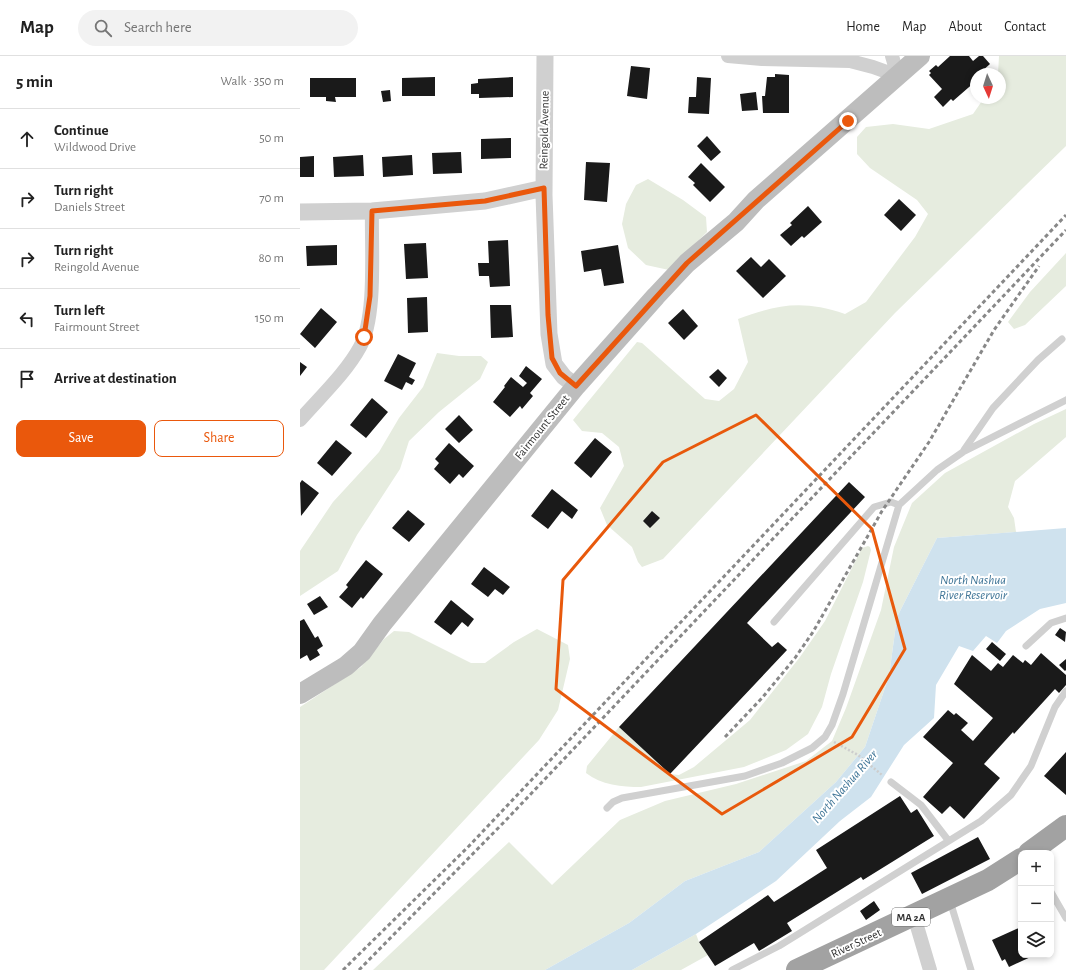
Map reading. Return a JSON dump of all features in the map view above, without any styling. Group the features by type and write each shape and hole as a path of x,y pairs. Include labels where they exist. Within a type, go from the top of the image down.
{"highway":[{"path":"1033,850 1066,826"},
{"name":"River Street","path":"797,970 988,880 1018,861"}],"main road":[{"name":"Fairmount Street","path":"300,694 346,666 362,652 387,618 576,386 687,263 920,56"}],"street":[{"name":"Reingold Avenue","path":"545,56 544,188 548,320 552,358 560,373 576,386"},
{"path":"728,56 762,59 850,61 873,66 898,76"},
{"path":"892,56 898,76"},
{"path":"300,212 372,211 485,201 544,188"},
{"path":"300,420 355,355 364,337 370,296 372,211"},
{"path":"914,916 930,970"}],"lane":[{"path":"963,452 993,408 1038,360 1062,339"},
{"path":"607,808 613,802 622,798 745,776 782,763 812,748 825,737 832,726 843,694 899,504 937,470 963,452 1066,400"},
{"path":"774,622 874,506 891,502 899,504"},
{"path":"1026,646 1051,623 1066,618"},
{"path":"732,970 778,946 980,821 1011,795 1031,766 1055,706 1066,691"},
{"path":"891,782 921,805 948,840"},
{"path":"1054,897 1066,918"},
{"path":"950,898 971,970"}],"path":[{"path":"825,737 858,755 884,777"}],"highlighted area":[{"path":"756,415 872,529 905,649 852,737 722,814 556,689 563,580 663,462"}],"shaded area":[{"path":"999,56 1066,56 1066,146 895,313 663,559 642,567 638,562 632,547 607,525 600,508 624,466 619,447 602,433 582,431 573,420 637,342 642,343 705,399 719,401 734,389 748,362 738,319 779,307 803,305 845,314 866,302 915,237 928,214 917,200 870,168 857,154 857,137 866,127 893,124 929,129 973,114 980,104 1006,104 1006,68 998,68"},
{"path":"648,179 683,200 706,217 707,232 669,270 646,265 628,248 622,224 626,204 636,185"},
{"path":"1066,253 1066,286 1025,325 1014,329 1008,322 1030,292"},
{"path":"437,353 459,356 481,356 488,362 480,379 439,412 409,441 400,469 357,535 338,571 300,596 300,551 333,502 379,452 399,418 423,387"},
{"path":"1066,409 1066,437 1015,481 1008,507 1014,518 1016,532 937,538 897,617 889,676 865,747 836,782 759,852 685,881 629,923 545,970 373,970 509,842 552,885 620,820 665,801 736,784 806,761 832,741 846,708 881,610 894,547 912,503 945,473 1034,424"},
{"path":"868,546 871,550 863,582 831,674 822,707 808,734 786,750 744,767 641,787 605,783 586,773 587,766 619,727 670,774 679,775 694,767 750,720 800,657 825,621 862,548"},
{"path":"537,629 568,645 570,659 558,710 539,740 324,970 300,970 300,707 361,667 384,639 394,631 409,632 471,663 485,663 514,642"},
{"path":"696,934 699,942 708,955 681,970 632,970"}],"water":[{"path":"1066,528 1066,603 1040,609 1006,631 997,643 986,636 973,651 959,646 936,685 934,718 904,745 871,797 840,821 776,881 696,934 632,970 545,970 629,923 685,881 759,852 836,782 865,747 889,676 897,617 937,538"}],"building":[{"path":"950,56 969,56 973,61 979,56 983,56 990,64 986,68 970,68 970,86 953,101 951,99 943,107 934,97 942,89 929,75 931,73 929,71 936,65 938,67"},
{"path":"631,66 650,68 647,99 627,96"},
{"path":"775,74 789,75 789,113 763,113 762,96 765,96 767,77 775,77"},
{"path":"435,77 435,96 402,96 402,78"},
{"path":"513,77 513,97 479,98 479,94 471,94 471,84 478,83 478,79"},
{"path":"697,77 711,78 709,114 688,113 689,97 696,97"},
{"path":"310,78 356,78 356,97 335,97 336,102 326,101 326,97 310,97"},
{"path":"390,90 391,101 383,102 381,91"},
{"path":"756,92 758,110 742,111 740,94"},
{"path":"707,136 721,152 711,161 697,146"},
{"path":"511,138 511,158 481,159 481,139"},
{"path":"461,152 462,173 433,174 432,153"},
{"path":"363,155 364,176 334,177 333,157"},
{"path":"412,155 413,175 383,177 382,157"},
{"path":"314,156 314,177 300,177 300,157"},
{"path":"586,162 610,163 607,202 584,200"},
{"path":"701,163 725,187 710,202 693,185 695,183 688,177"},
{"path":"899,199 916,215 901,231 884,215"},
{"path":"808,206 822,222 804,238 802,236 791,246 780,235 792,225 790,223"},
{"path":"508,240 510,286 490,287 489,276 479,276 478,263 489,263 488,241"},
{"path":"426,243 428,278 406,279 404,244"},
{"path":"337,245 337,265 307,266 306,246"},
{"path":"618,245 624,283 604,286 601,269 584,272 581,251"},
{"path":"751,257 761,267 769,259 786,276 763,298 736,271"},
{"path":"427,297 428,332 408,333 407,298"},
{"path":"490,305 511,305 513,337 491,338"},
{"path":"321,308 337,322 315,348 300,334"},
{"path":"683,309 698,326 684,340 668,323"},
{"path":"398,354 416,363 409,377 415,380 412,385 406,382 402,390 384,381"},
{"path":"300,362 307,367 300,376"},
{"path":"526,366 542,379 530,393 533,396 522,409 520,406 510,417 493,402 511,377 523,387 527,383 519,376"},
{"path":"718,369 727,378 719,387 709,377"},
{"path":"372,398 388,412 366,438 350,425"},
{"path":"459,415 473,430 459,443 445,429"},
{"path":"595,438 612,452 591,478 574,463"},
{"path":"336,440 352,453 332,476 317,463"},
{"path":"449,443 474,466 463,478 459,474 450,484 434,469 439,463 435,459"},
{"path":"302,480 319,493 301,516 300,483"},
{"path":"849,482 865,497 747,623 772,647 778,642 787,650 670,774 619,727"},
{"path":"552,489 578,510 572,519 562,511 548,529 531,516"},
{"path":"408,510 425,524 409,542 392,528"},
{"path":"652,511 660,518 650,528 643,521"},
{"path":"366,560 383,574 363,599 361,597 352,608 339,597 348,587 346,585"},
{"path":"484,567 510,587 503,595 495,589 488,597 471,584"},
{"path":"320,596 328,607 314,615 307,604"},
{"path":"451,600 474,619 468,627 462,622 451,635 434,622"},
{"path":"304,619 315,638 318,636 323,646 317,650 320,655 310,661 307,655 300,659 300,621"},
{"path":"1060,628 1066,632 1065,642 1055,635"},
{"path":"992,642 1006,654 1000,661 986,649"},
{"path":"1041,653 1066,675 1066,685 1059,693 1055,689 984,764 1000,778 964,819 950,806 942,814 923,797 953,763 923,737 948,710 954,715 956,713 968,723 961,730 973,741 993,718 954,684 972,655 991,671 998,663 1003,667 1013,655 1023,663 1025,660 1031,665"},
{"path":"1066,659 1066,670 1065,671 1059,665"},
{"path":"1066,752 1066,795 1044,776"},
{"path":"900,796 911,813 917,809 934,836 863,880 861,877 787,923 792,931 759,951 754,943 715,966 699,942 768,895 774,902 827,868 816,850"},
{"path":"978,837 990,859 922,894 911,873"},
{"path":"874,901 880,910 866,920 860,911"},
{"path":"1018,928 1018,958 1028,958 1009,967 1005,959 1002,961 992,940"}],"railway":[{"path":"343,970 469,846 1066,215"},
{"path":"359,970 508,818 1066,230"},
{"path":"725,737 762,698 795,658 813,632 882,511 929,442 994,330 1039,266"}],"route":[{"path":"364,337 368,319 370,296 372,211 485,201 544,188 548,315 552,358 560,373 576,386 687,263 736,222 756,200 848,121"}],"water label":[{"name":"North Nashua River Reservoir","path":"973,586"},
{"name":"North Nashua River","path":"844,786"}]}
